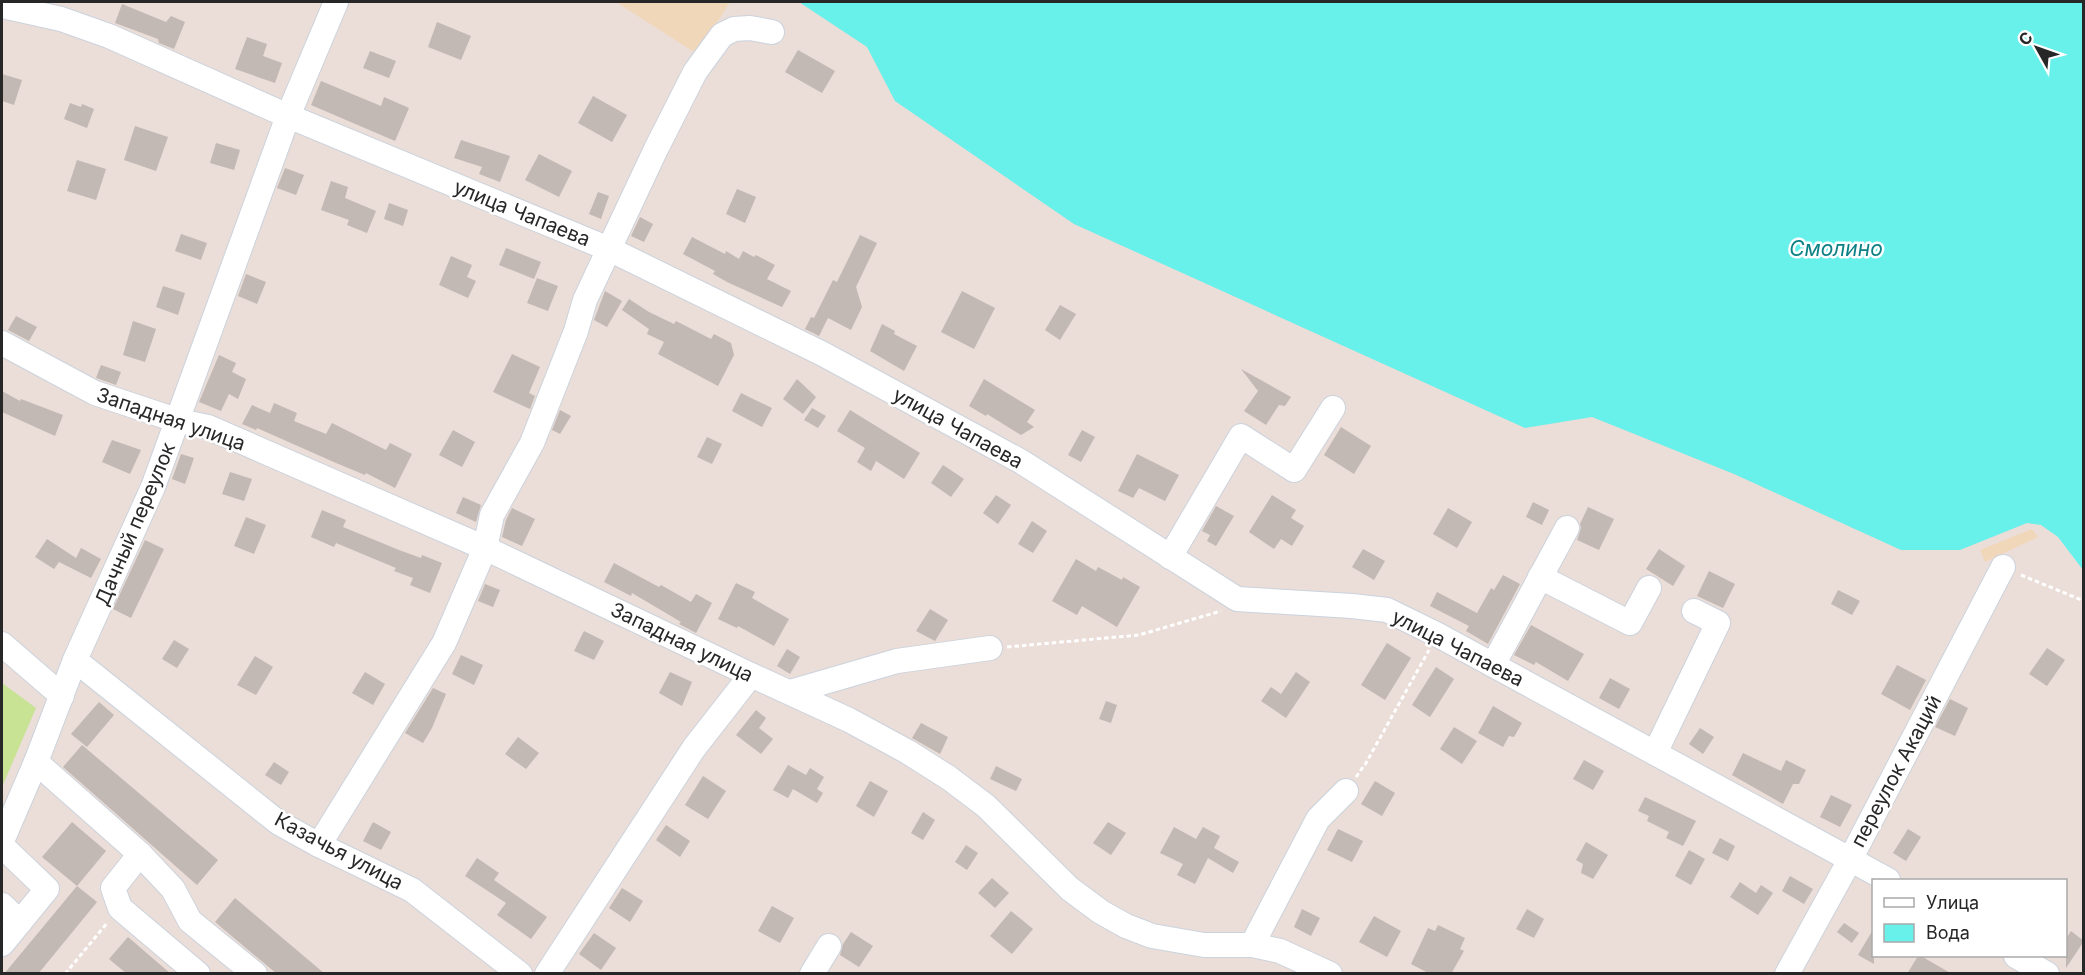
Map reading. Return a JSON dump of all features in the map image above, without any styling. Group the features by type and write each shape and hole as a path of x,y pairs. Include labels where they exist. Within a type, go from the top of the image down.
{"street":[{"name":"Дачный переулок","path":"2,841 36,762 75,660 153,487 179,421 288,116 336,2"},
{"name":"улица Чапаева","path":"2,6 64,10 109,36 288,116 609,249 823,354 1022,462 1237,599 1387,610 1438,635 1886,879"},
{"path":"319,845 444,643 485,548 492,515 532,443 576,331 585,300 695,72 722,35 734,29 750,28 772,32"},
{"name":"Западная улица","path":"2,343 94,393 179,421 208,427 485,548 849,720 908,752 949,778 986,806 1070,889 1101,912 1126,926 1152,936 1204,945 1252,945 1280,951 1330,974"},
{"path":"1170,557 1241,436 1294,470 1333,408"},
{"path":"1493,665 1566,528"},
{"name":"переулок Акаций","path":"1787,974 1851,858 2003,567"},
{"path":"1540,577 1630,622 1649,588"},
{"path":"1656,753 1718,623 1694,611"},
{"path":"790,693 897,661 990,648"},
{"path":"3,650 62,696"},
{"name":"Казачья улица","path":"75,660 279,823 412,890 520,974"},
{"path":"547,974 694,748 751,675"},
{"path":"36,762 140,854 173,889 190,921 255,974"},
{"path":"1252,945 1318,819 1346,791"},
{"path":"2,846 47,889 2,944"},
{"path":"140,854 113,888 120,908 198,974"},
{"path":"2,905 20,922"},
{"path":"812,974 829,946"},
{"path":"2018,957 2047,974"}],"path":[{"path":"2003,567 2084,601"},
{"path":"990,648 1138,635 1218,613 1237,599"},
{"path":"1346,791 1366,763 1438,635"},
{"path":"65,974 120,908"}],"green space":[{"path":"2,683 36,708 2,787"}],"sand":[{"path":"616,2 730,2 697,54"},
{"path":"2032,529 2038,537 1985,562 1980,550"}],"water":[{"name":"Смолино","path":"799,2 2083,2 2083,570 2058,537 2041,525 2027,523 1960,550 1901,550 1734,474 1592,417 1525,428 1074,224 895,101 867,47"}],"building":[{"path":"122,4 166,22 171,16 185,22 174,49 159,43 158,39 115,23"},
{"path":"437,22 471,36 461,60 428,47"},
{"path":"247,37 267,44 263,56 282,63 275,83 235,69"},
{"path":"798,50 835,71 822,93 785,72"},
{"path":"370,51 396,61 389,78 363,68"},
{"path":"2,74 22,80 14,105 2,101"},
{"path":"321,81 381,106 384,97 409,108 395,141 311,105"},
{"path":"593,96 627,115 612,142 578,123"},
{"path":"70,103 81,107 82,104 94,109 87,128 64,119"},
{"path":"135,126 168,137 156,171 124,160"},
{"path":"461,140 510,156 500,182 479,174 482,167 454,158"},
{"path":"216,143 240,150 234,170 210,163"},
{"path":"539,154 572,171 559,197 525,180"},
{"path":"77,160 106,169 96,200 67,191"},
{"path":"285,168 304,175 296,195 277,188"},
{"path":"331,181 348,187 345,198 376,211 367,233 347,225 349,220 321,210"},
{"path":"737,189 756,197 745,223 726,214"},
{"path":"598,192 609,196 601,219 589,214"},
{"path":"389,203 408,210 403,226 384,219"},
{"path":"640,217 653,224 644,242 631,236"},
{"path":"181,234 207,243 201,260 175,251"},
{"path":"860,235 877,243 856,287 862,307 851,330 828,318 819,336 805,329 811,317 814,318 833,280 837,282"},
{"path":"692,237 739,259 743,251 775,265 767,279 791,291 782,307 727,282 713,274 715,271 683,254"},
{"path":"506,248 541,262 534,279 499,265"},
{"path":"451,256 472,265 467,277 476,281 468,298 439,285"},
{"path":"246,274 266,282 257,304 238,296"},
{"path":"537,278 558,286 548,311 527,303"},
{"path":"163,286 185,293 178,315 156,307"},
{"path":"605,291 622,301 607,327 594,320"},
{"path":"962,291 995,308 974,349 941,332"},
{"path":"629,299 674,324 676,321 711,339 714,334 731,343 734,355 718,386 658,354 664,342 647,334 649,329 622,310"},
{"path":"1060,305 1076,314 1060,340 1045,330"},
{"path":"16,316 37,327 29,341 8,330"},
{"path":"133,321 156,329 145,362 123,355"},
{"path":"882,324 895,331 894,334 917,346 904,371 870,351"},
{"path":"512,354 540,367 529,393 535,396 530,409 493,392"},
{"path":"219,355 236,363 232,372 246,379 238,399 229,394 221,411 199,402"},
{"path":"101,365 121,372 116,385 96,378"},
{"path":"1241,369 1291,397 1285,406 1279,405 1266,425 1244,411 1258,391"},
{"path":"797,379 816,397 803,414 783,399"},
{"path":"984,379 1035,410 1027,422 1034,427 1021,435 969,406"},
{"path":"2,391 20,401 21,399 63,415 55,436 2,412"},
{"path":"741,393 772,408 762,427 732,411"},
{"path":"274,403 297,413 294,421 326,434 332,423 386,450 390,443 412,454 395,488 366,473 365,475 257,428 256,430 242,424 252,405 270,413"},
{"path":"812,408 826,416 818,428 804,420"},
{"path":"560,410 571,416 560,434 552,430"},
{"path":"850,410 920,453 904,479 876,461 871,471 857,462 865,448 837,431"},
{"path":"1341,427 1371,446 1354,474 1324,455"},
{"path":"453,430 475,442 462,467 439,455"},
{"path":"1082,430 1095,437 1081,462 1068,455"},
{"path":"707,437 722,444 712,464 697,457"},
{"path":"112,440 141,450 130,474 102,462"},
{"path":"181,454 194,458 185,484 172,479"},
{"path":"1137,454 1179,475 1165,501 1139,488 1133,498 1118,491"},
{"path":"943,465 964,479 951,497 931,483"},
{"path":"230,472 252,479 244,501 222,494"},
{"path":"996,495 1011,505 998,524 983,513"},
{"path":"1272,495 1296,510 1291,518 1304,526 1292,546 1281,539 1274,549 1249,532"},
{"path":"463,497 481,505 476,522 456,513"},
{"path":"1533,502 1549,510 1542,525 1526,517"},
{"path":"1216,506 1234,516 1216,546 1207,541 1210,535 1202,531"},
{"path":"1588,507 1614,519 1599,550 1577,540 1580,524"},
{"path":"512,508 535,519 522,546 502,537"},
{"path":"1448,508 1472,522 1457,548 1433,534"},
{"path":"322,510 346,520 343,527 421,558 422,555 442,563 430,593 410,585 413,578 394,571 396,568 336,543 334,547 311,537"},
{"path":"246,517 266,525 254,554 234,546"},
{"path":"1032,521 1047,531 1033,553 1018,544"},
{"path":"47,539 76,558 81,548 101,559 91,578 59,562 54,569 35,557"},
{"path":"145,540 164,549 131,618 113,609"},
{"path":"1363,549 1385,561 1374,580 1352,567"},
{"path":"1659,549 1685,566 1673,586 1646,569"},
{"path":"1076,559 1096,571 1098,567 1140,587 1117,627 1082,606 1077,615 1052,601"},
{"path":"614,563 691,602 696,594 712,603 696,633 632,593 631,596 604,582"},
{"path":"1709,571 1735,584 1723,608 1697,596"},
{"path":"1503,575 1520,584 1488,644 1466,631 1469,626 1430,606 1437,592 1477,613 1491,588 1494,590"},
{"path":"736,583 755,592 752,598 789,619 774,646 738,626 737,628 718,619"},
{"path":"485,584 500,590 493,607 478,601"},
{"path":"1838,590 1860,601 1852,615 1831,604"},
{"path":"930,609 948,620 935,641 916,631"},
{"path":"1531,625 1584,654 1568,681 1536,662 1534,665 1514,655"},
{"path":"584,631 604,641 594,660 574,651"},
{"path":"174,640 189,649 177,668 162,659"},
{"path":"1387,643 1411,658 1385,700 1361,685"},
{"path":"2047,648 2065,660 2047,686 2029,674"},
{"path":"787,649 800,657 790,674 777,666"},
{"path":"461,655 483,665 474,685 452,674"},
{"path":"255,656 273,667 256,695 237,685"},
{"path":"1897,665 1926,680 1910,710 1881,694"},
{"path":"1436,667 1454,679 1430,717 1412,705"},
{"path":"365,672 385,684 373,705 352,693"},
{"path":"670,672 692,682 682,706 659,693"},
{"path":"1296,672 1310,682 1286,718 1261,701 1271,687 1281,694"},
{"path":"1610,678 1630,689 1619,709 1599,698"},
{"path":"433,688 446,694 423,743 405,733"},
{"path":"1950,699 1968,708 1955,736 1935,727"},
{"path":"1106,701 1117,705 1111,723 1099,719"},
{"path":"99,702 114,715 87,747 71,734"},
{"path":"1493,706 1522,723 1514,737 1509,736 1503,747 1478,733"},
{"path":"756,710 766,718 759,728 773,739 761,754 736,735"},
{"path":"921,723 948,737 940,754 912,738"},
{"path":"1454,727 1477,741 1462,764 1440,749"},
{"path":"1700,728 1714,737 1703,754 1689,744"},
{"path":"518,737 539,753 526,769 505,754"},
{"path":"82,745 218,860 197,885 63,767"},
{"path":"1743,753 1781,771 1786,760 1806,770 1799,784 1793,784 1783,804 1732,775"},
{"path":"1584,760 1604,771 1593,790 1573,779"},
{"path":"274,762 289,772 281,785 265,775"},
{"path":"788,765 806,775 810,768 824,777 817,789 823,793 817,803 793,789 788,798 773,790"},
{"path":"996,766 1022,779 1016,791 990,779"},
{"path":"703,776 726,791 708,819 685,805"},
{"path":"870,781 888,791 874,817 856,806"},
{"path":"1375,781 1395,793 1382,816 1361,804"},
{"path":"1831,795 1852,805 1840,827 1820,817"},
{"path":"1645,797 1696,821 1683,846 1666,838 1669,832 1647,821 1649,816 1638,811"},
{"path":"923,812 935,820 923,840 911,833"},
{"path":"72,822 106,851 77,886 42,857"},
{"path":"373,822 391,832 381,850 363,841"},
{"path":"1108,822 1126,833 1111,855 1093,843"},
{"path":"666,825 690,841 680,857 656,840"},
{"path":"1174,827 1196,839 1203,827 1220,836 1214,848 1239,862 1233,873 1208,858 1195,884 1177,875 1183,864 1160,853"},
{"path":"1338,829 1363,841 1352,862 1327,850"},
{"path":"1908,829 1921,837 1906,861 1893,853"},
{"path":"1720,838 1735,846 1728,861 1712,853"},
{"path":"1586,842 1608,855 1593,879 1581,873 1583,864 1576,860"},
{"path":"966,845 978,853 967,870 955,862"},
{"path":"1689,850 1705,859 1691,885 1675,876"},
{"path":"477,858 499,873 494,880 547,917 531,939 497,915 506,903 465,876"},
{"path":"1790,876 1813,889 1804,904 1782,891"},
{"path":"992,878 1009,893 995,908 978,893"},
{"path":"1740,882 1756,893 1761,885 1773,893 1758,915 1730,897"},
{"path":"77,886 97,902 38,974 4,974"},
{"path":"622,888 643,901 630,922 609,908"},
{"path":"235,898 325,974 277,974 215,922"},
{"path":"772,906 794,918 780,943 758,931"},
{"path":"1302,909 1320,918 1311,936 1294,927"},
{"path":"1527,909 1544,919 1534,938 1516,929"},
{"path":"1011,911 1033,929 1012,954 990,936"},
{"path":"1374,916 1401,931 1387,957 1359,942"},
{"path":"1844,923 1859,933 1852,943 1837,932"},
{"path":"1438,925 1465,938 1460,949 1464,951 1451,974 1430,974 1411,964 1428,928 1435,931"},
{"path":"1872,931 1874,964 1858,955"},
{"path":"2071,931 2084,941 2066,968 2067,957 2067,937"},
{"path":"851,932 873,946 859,967 840,955 843,944"},
{"path":"594,933 616,948 601,970 579,954"},
{"path":"128,937 171,974 127,974 109,959"},
{"path":"1917,957 1923,957 1952,974 1907,974"}]}
